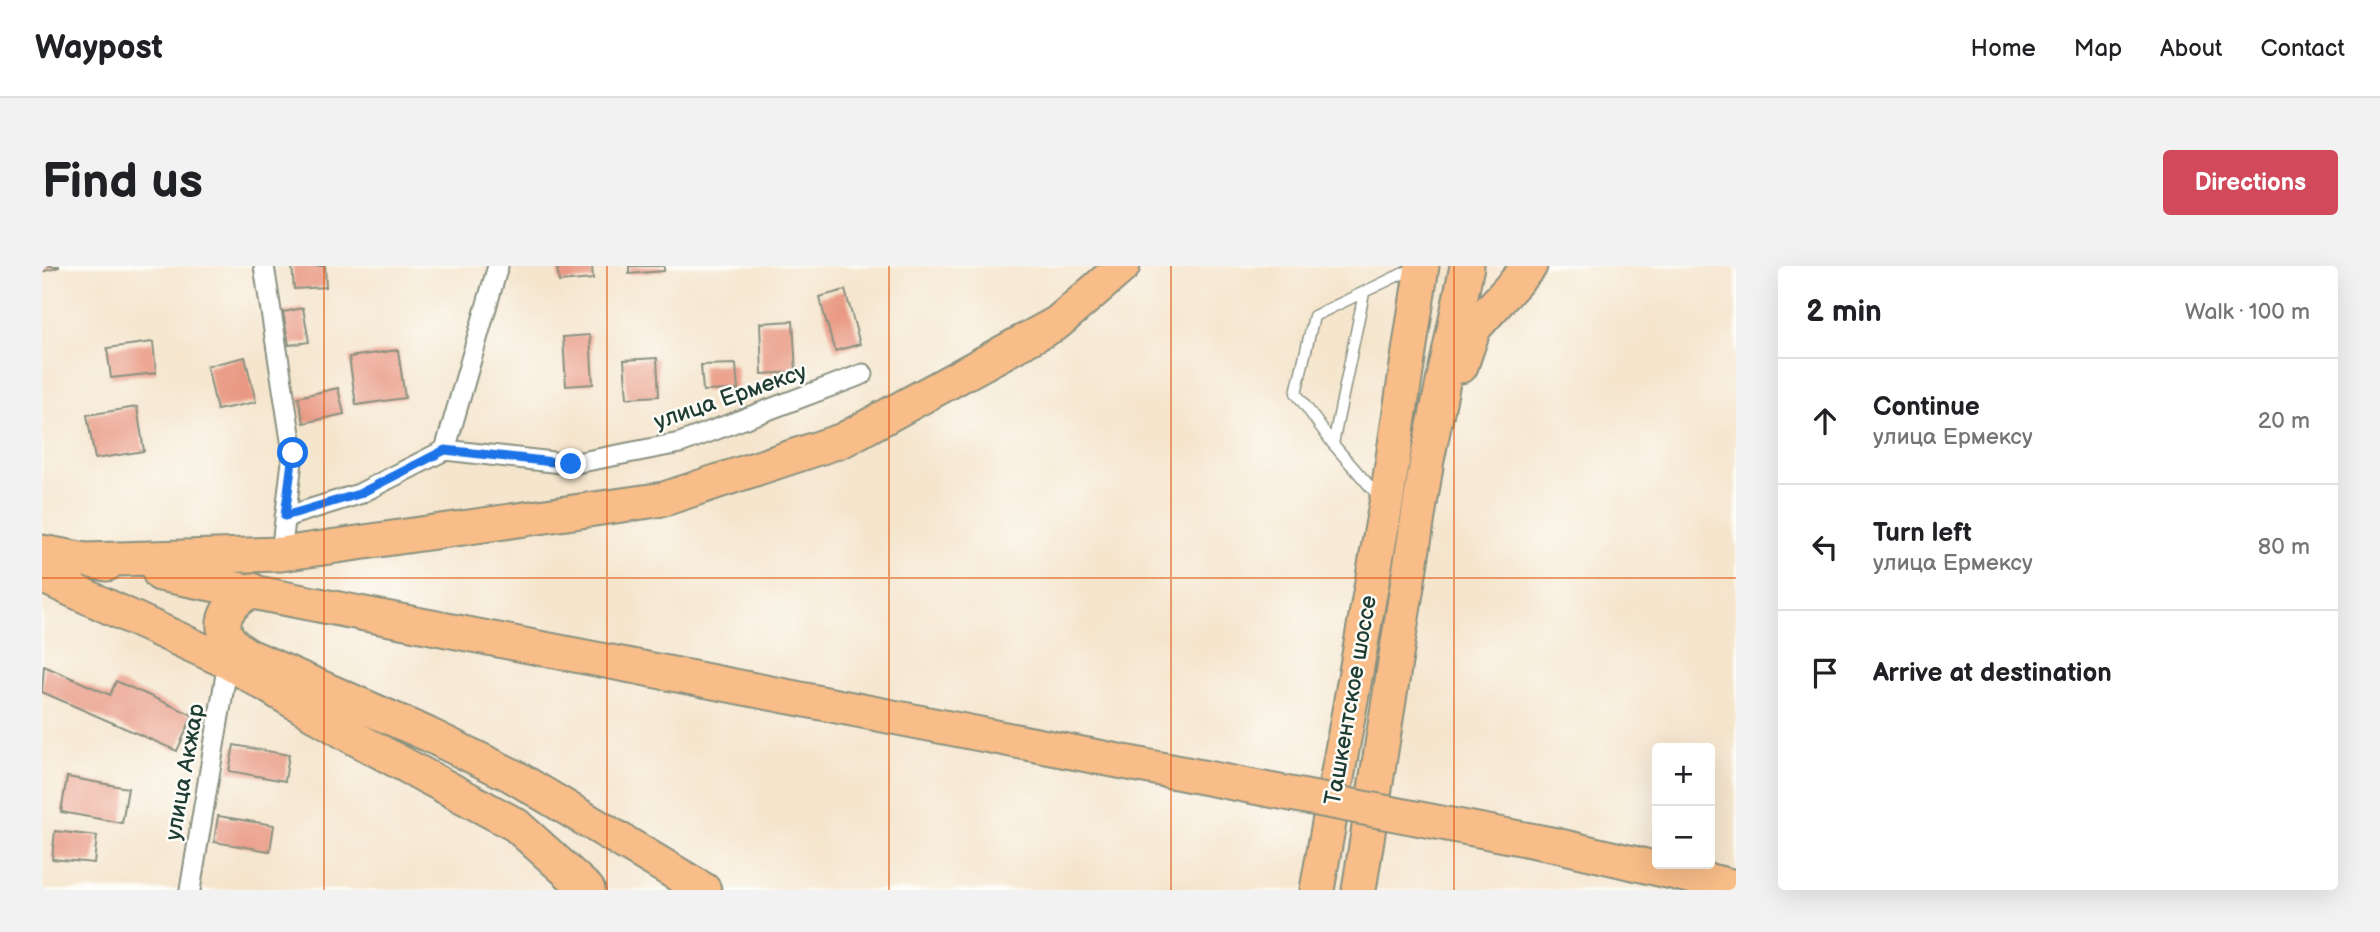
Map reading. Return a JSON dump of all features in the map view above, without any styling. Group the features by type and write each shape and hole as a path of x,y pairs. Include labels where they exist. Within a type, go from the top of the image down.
{"highway":[{"path":"86,560 281,554 664,499 830,444 1057,323 1123,266"},
{"name":"Ташкентское шоссе","path":"1317,890 1385,507 1420,266"},
{"path":"1359,890 1427,460 1467,266"},
{"path":"1427,460 1475,328 1530,266"},
{"path":"1385,507 1418,514"},
{"path":"42,552 252,590 1556,845 1736,887"},
{"path":"42,576 229,662 351,736 516,825 588,890"},
{"path":"252,590 234,601 228,610 224,630 229,644 247,655 427,734 513,776 704,890"}],"street":[{"path":"264,266 293,453 281,554"},
{"path":"285,516 359,494 445,450 498,266"},
{"name":"улица Ермексу","path":"445,450 571,464 680,443 863,374"},
{"name":"улица Акжар","path":"190,890 229,662"}],"lane":[{"path":"1385,507 1296,393 1314,316 1420,266"},
{"path":"1334,444 1364,293"}],"building":[{"path":"42,266 59,266 59,267 42,272"},
{"path":"292,266 325,266 326,287 294,289"},
{"path":"557,266 592,266 593,279 559,282"},
{"path":"629,266 664,266 664,271 629,274"},
{"path":"845,290 860,344 835,351 819,297"},
{"path":"303,308 309,342 289,345 283,312"},
{"path":"793,321 796,372 762,374 760,323"},
{"path":"590,335 593,384 566,386 563,337"},
{"path":"153,342 156,373 111,378 107,348"},
{"path":"398,350 405,398 356,405 349,357"},
{"path":"245,357 256,402 217,410 207,366"},
{"path":"657,358 659,396 627,398 624,360"},
{"path":"736,364 738,390 703,391 701,365"},
{"path":"338,388 344,414 304,423 298,397"},
{"path":"137,407 144,451 95,459 87,415"},
{"path":"44,666 110,695 116,681 193,715 177,751 42,692"},
{"path":"234,745 289,755 285,781 229,771"},
{"path":"67,777 128,788 122,823 61,812"},
{"path":"218,816 274,825 270,851 214,842"},
{"path":"55,831 97,836 94,863 52,859"}],"route":[{"path":"293,453 285,516 359,494 445,450 571,464"}]}
